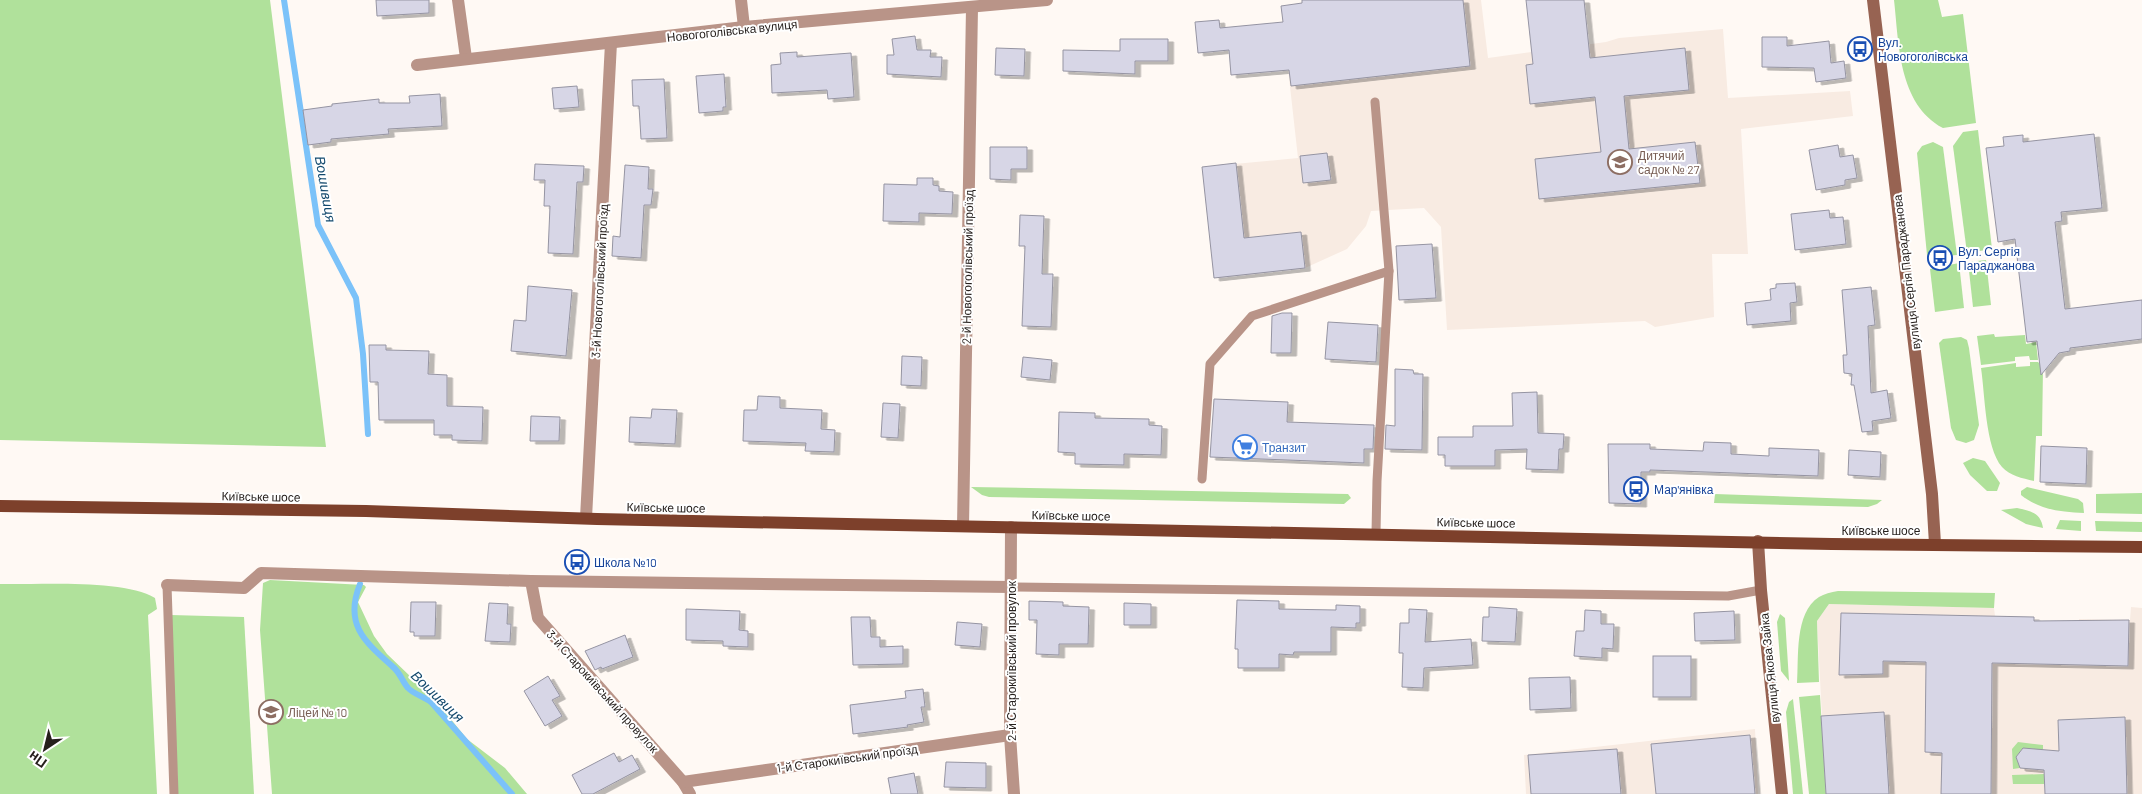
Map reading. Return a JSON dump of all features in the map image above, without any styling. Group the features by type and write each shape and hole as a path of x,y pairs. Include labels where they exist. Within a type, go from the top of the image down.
{"main road":[{"name":"вулиця Сергія Параджанова","path":"1873,0 1932,494 1935,544"},
{"name":"Київське шосе","path":"0,506 366,511 586,518 1011,527 2142,547"},
{"name":"вулиця Якова Зайка","path":"1758,541 1761,590 1782,794"}],"street":[{"path":"458,0 466,58"},
{"path":"741,0 744,27"},
{"name":"Новогоголівська вулиця","path":"417,65 744,27 972,8 996,3 1047,0"},
{"name":"2-й Новогоголівський проїзд","path":"963,526 972,8"},
{"name":"3-й Новогоголівський проїзд","path":"586,518 612,43"},
{"name":"2-й Старокиївський провулок","path":"1011,527 1010,735 1014,794"},
{"path":"166,585 244,588 261,572 531,581 1011,587"},
{"name":"3-й Старокиївський провулок","path":"531,581 538,618 683,782 690,794"},
{"name":"1-й Старокиївський проїзд","path":"683,782 1010,735"}],"lane":[{"path":"1375,102 1389,271 1377,481 1376,534"},
{"path":"1202,479 1210,364 1252,316 1389,271"},
{"path":"166,585 174,794"},
{"path":"1011,587 1728,596 1761,590"}],"shaded area":[{"path":"1302,0 1481,0 1488,58 1606,42 1619,38 1723,29 1728,98 1850,91 1853,116 1741,129 1748,254 1712,254 1714,317 1655,327 1645,321 1447,330 1441,227 1424,208 1371,211 1366,226 1347,249 1305,268 1214,278 1202,167 1298,158 1281,6 1302,3"},
{"path":"1829,604 1994,608 1995,616 2034,617 2034,621 2079,622 2079,619 2130,620 2131,607 2142,608 2142,794 1826,794 1817,621"},
{"path":"1755,729 1758,794 1526,794 1524,755"}],"green space":[{"path":"0,0 270,0 326,447 0,440"},
{"path":"1894,0 1938,0 1942,17 1963,14 1976,123 1943,128 1928,117 1917,104 1909,88 1900,53"},
{"path":"1978,130 1992,249 1967,253 1953,146 1963,132"},
{"path":"1933,142 1943,147 1957,255 1930,257 1927,255 1917,153 1922,146"},
{"path":"1986,260 1991,305 1973,307 1968,262"},
{"path":"1959,263 1964,308 1935,312 1930,269"},
{"path":"1994,334 1995,337 2025,335 2026,344 2036,342 2038,360 2030,360 2029,356 2015,357 2015,361 1981,365 1977,336"},
{"path":"1961,337 1967,340 1969,348 1979,425 1974,440 1966,443 1956,440 1951,428 1939,343 1943,339"},
{"path":"2030,362 2038,362 2043,367 2042,436 2036,436 2034,481 2009,473 1996,458 1989,434 1981,368 2016,363 2016,367 2030,366"},
{"path":"1973,458 1985,461 2000,483 1997,491 1987,491 1970,475 1963,463"},
{"path":"971,487 1348,494 1351,498 1344,504 989,497 982,495"},
{"path":"2027,487 2078,499 2083,503 2084,513 2059,511 2036,504 2021,495 2021,491"},
{"path":"2142,493 2142,514 2096,513 2096,494"},
{"path":"1715,494 1882,500 1868,507 1714,503"},
{"path":"2017,508 2038,516 2043,528 2026,524 2001,510"},
{"path":"2060,520 2081,521 2081,531 2056,529"},
{"path":"2095,521 2142,522 2142,532 2096,531"},
{"path":"270,580 364,585 366,587 358,602 374,636 387,654 436,701 467,739 505,768 527,794 272,794 260,630 263,583"},
{"path":"0,584 103,585 141,592 155,598 157,609 148,615 157,794 0,794"},
{"path":"1838,591 1995,593 1994,608 1829,604 1817,621 1819,682 1797,683 1799,637 1805,614 1811,604 1819,597"},
{"path":"1780,614 1785,618 1789,681 1781,671 1777,622"},
{"path":"171,615 244,617 254,794 178,794"},
{"path":"1820,695 1826,794 1809,794 1799,697"},
{"path":"1793,699 1803,794 1793,794 1786,712 1789,702"},
{"path":"2018,742 2043,745 2043,769 2032,769 2038,760 2034,749 2023,748 2016,757 2020,768 2013,769 2012,749"},
{"path":"2044,774 2044,784 2013,784 2012,775"}],"building":[{"path":"376,0 429,0 429,13 377,16"},
{"path":"1302,0 1463,0 1470,66 1291,86 1289,70 1231,75 1229,50 1198,53 1195,22 1219,20 1220,28 1283,22 1281,6 1302,3"},
{"path":"1526,0 1584,0 1590,58 1685,48 1689,90 1624,96 1629,149 1695,142 1700,183 1539,199 1535,159 1601,152 1595,97 1530,104 1526,65 1533,64"},
{"path":"915,36 917,50 931,50 930,57 942,57 941,77 887,74 887,55 894,55 892,39"},
{"path":"1762,37 1787,37 1787,46 1829,41 1831,63 1844,61 1846,78 1816,82 1814,68 1762,67"},
{"path":"1120,39 1168,39 1168,61 1135,61 1135,74 1063,71 1063,50 1120,51"},
{"path":"996,48 1025,49 1024,76 995,75"},
{"path":"797,52 797,57 851,53 854,97 828,99 827,90 772,93 771,65 781,64 780,53"},
{"path":"724,74 726,107 723,107 723,111 699,113 696,76"},
{"path":"664,79 667,138 641,139 639,106 633,106 632,80"},
{"path":"577,86 579,107 554,109 552,88"},
{"path":"440,94 442,126 388,129 389,134 331,139 331,142 308,145 303,110 332,106 332,104 379,99 379,103 410,103 409,96"},
{"path":"2094,134 2102,208 2061,212 2062,221 2055,222 2065,309 2142,300 2142,339 2070,348 2070,351 2059,353 2041,375 2037,341 2027,342 2015,239 1998,242 1986,148 2004,146 2003,137 2023,135 2023,142"},
{"path":"1838,145 1840,157 1853,155 1857,178 1845,180 1845,185 1816,190 1809,150"},
{"path":"990,147 1027,147 1027,169 1011,169 1011,180 990,179"},
{"path":"1327,153 1331,180 1303,183 1300,156"},
{"path":"1236,163 1244,238 1301,232 1305,268 1214,278 1202,167"},
{"path":"535,164 584,166 583,182 577,182 573,254 548,253 550,206 544,206 545,180 534,180"},
{"path":"625,165 649,167 648,189 653,189 651,205 644,205 641,258 612,256 613,236 620,237"},
{"path":"917,178 933,178 933,185 939,186 939,191 953,192 952,214 919,213 919,222 883,221 884,184 917,185"},
{"path":"1829,210 1830,218 1843,217 1846,244 1795,250 1791,214"},
{"path":"1020,215 1044,216 1042,274 1053,274 1051,327 1022,326 1025,246 1019,246"},
{"path":"1432,244 1436,298 1399,300 1396,246"},
{"path":"1795,283 1797,302 1790,303 1791,321 1747,325 1745,303 1771,300 1770,289 1776,288 1776,284"},
{"path":"528,286 572,290 566,356 511,351 514,320 526,321"},
{"path":"1871,287 1875,325 1868,326 1871,393 1887,390 1891,418 1872,421 1873,431 1862,432 1854,385 1851,385 1852,374 1844,373 1843,355 1847,355 1842,290"},
{"path":"1292,313 1291,353 1271,353 1272,316"},
{"path":"1328,322 1378,325 1376,362 1325,359"},
{"path":"369,345 386,345 386,350 429,351 428,374 447,375 447,406 483,407 482,441 452,440 452,435 434,435 434,420 379,420 378,382 370,382"},
{"path":"902,356 922,357 921,386 901,385"},
{"path":"1023,357 1052,360 1050,380 1021,377"},
{"path":"1395,369 1413,370 1414,374 1423,374 1422,450 1385,449 1386,425 1395,426"},
{"path":"1537,392 1538,433 1564,434 1563,449 1559,449 1558,470 1526,469 1527,449 1495,450 1495,466 1445,466 1445,455 1438,455 1438,437 1473,437 1473,426 1513,426 1512,393"},
{"path":"758,396 780,397 780,408 822,410 821,429 835,430 834,452 805,451 806,443 743,441 744,410 757,410"},
{"path":"1214,399 1288,402 1287,422 1374,425 1373,449 1364,449 1364,463 1210,457"},
{"path":"883,403 900,404 898,438 881,437"},
{"path":"652,409 677,410 675,444 629,442 630,417 651,418"},
{"path":"1059,412 1095,413 1095,418 1149,419 1149,425 1162,426 1161,455 1124,454 1124,465 1075,464 1075,453 1058,452"},
{"path":"531,416 560,417 559,441 530,441"},
{"path":"1704,442 1731,443 1731,454 1769,456 1769,448 1819,450 1818,476 1650,470 1650,472 1641,472 1641,504 1609,503 1608,444 1650,444 1650,449 1703,451"},
{"path":"2041,446 2087,448 2086,484 2040,482"},
{"path":"1849,450 1881,452 1880,477 1848,475"},
{"path":"1237,600 1279,601 1279,609 1336,610 1336,605 1360,606 1360,623 1356,623 1356,628 1331,627 1331,652 1294,652 1293,655 1279,654 1279,668 1238,668 1238,649 1235,649"},
{"path":"1029,601 1063,602 1063,606 1089,607 1088,644 1059,644 1059,655 1036,654 1037,620 1029,620"},
{"path":"411,602 436,602 435,636 414,636 414,632 410,632"},
{"path":"489,603 508,604 507,624 511,624 510,642 485,641"},
{"path":"1124,603 1151,604 1151,625 1124,625"},
{"path":"1489,607 1517,609 1515,642 1482,641 1483,617 1489,617"},
{"path":"686,609 740,611 739,630 748,631 748,647 723,646 723,641 686,640"},
{"path":"1409,609 1427,610 1425,642 1471,639 1473,665 1424,668 1423,688 1402,687 1403,653 1399,653 1400,623 1409,623"},
{"path":"1585,610 1601,611 1601,624 1614,624 1613,649 1602,648 1602,658 1574,656 1576,631 1584,631"},
{"path":"1734,611 1735,640 1695,641 1694,613"},
{"path":"1841,613 2034,617 2034,621 2129,620 2128,666 1992,663 1991,794 1941,794 1942,753 1925,752 1926,662 1883,661 1883,674 1839,675"},
{"path":"851,617 870,617 871,637 880,637 880,647 903,646 903,664 853,665"},
{"path":"957,622 982,624 980,647 955,645"},
{"path":"625,635 633,657 595,670 585,651"},
{"path":"1653,656 1691,656 1691,697 1653,697"},
{"path":"548,676 560,696 552,700 562,716 545,726 524,691"},
{"path":"1570,677 1571,708 1530,710 1529,678"},
{"path":"923,689 925,707 921,707 924,722 907,725 908,727 853,734 850,705 906,698 905,691"},
{"path":"1884,712 1889,794 1826,794 1821,716"},
{"path":"2125,717 2127,794 2045,794 2044,770 2020,768 2016,757 2023,748 2059,751 2058,720"},
{"path":"1750,735 1755,794 1656,794 1651,744"},
{"path":"1617,749 1621,794 1531,794 1528,755"},
{"path":"614,753 619,762 632,755 640,769 593,794 582,794 572,775"},
{"path":"946,762 986,763 986,788 944,787"},
{"path":"914,773 918,794 891,794 888,778"}],"waterway":[{"name":"Вошивиця","path":"284,0 318,225 356,298 363,354 368,434"},
{"name":"Вошивиця","path":"360,584 354,610 359,631 365,640 395,668 410,690 431,702 512,794"}],"place":[{"name":"Вул. Новогоголівська","path":"1860,49"},
{"name":"Дитячий садок № 27","path":"1620,162"},
{"name":"Вул. Сергія Параджанова","path":"1940,258"},
{"name":"Транзит","path":"1245,447"},
{"name":"Мар'янівка","path":"1636,489"},
{"name":"Школа №10","path":"577,562"},
{"name":"Ліцей № 10","path":"271,712"}]}
